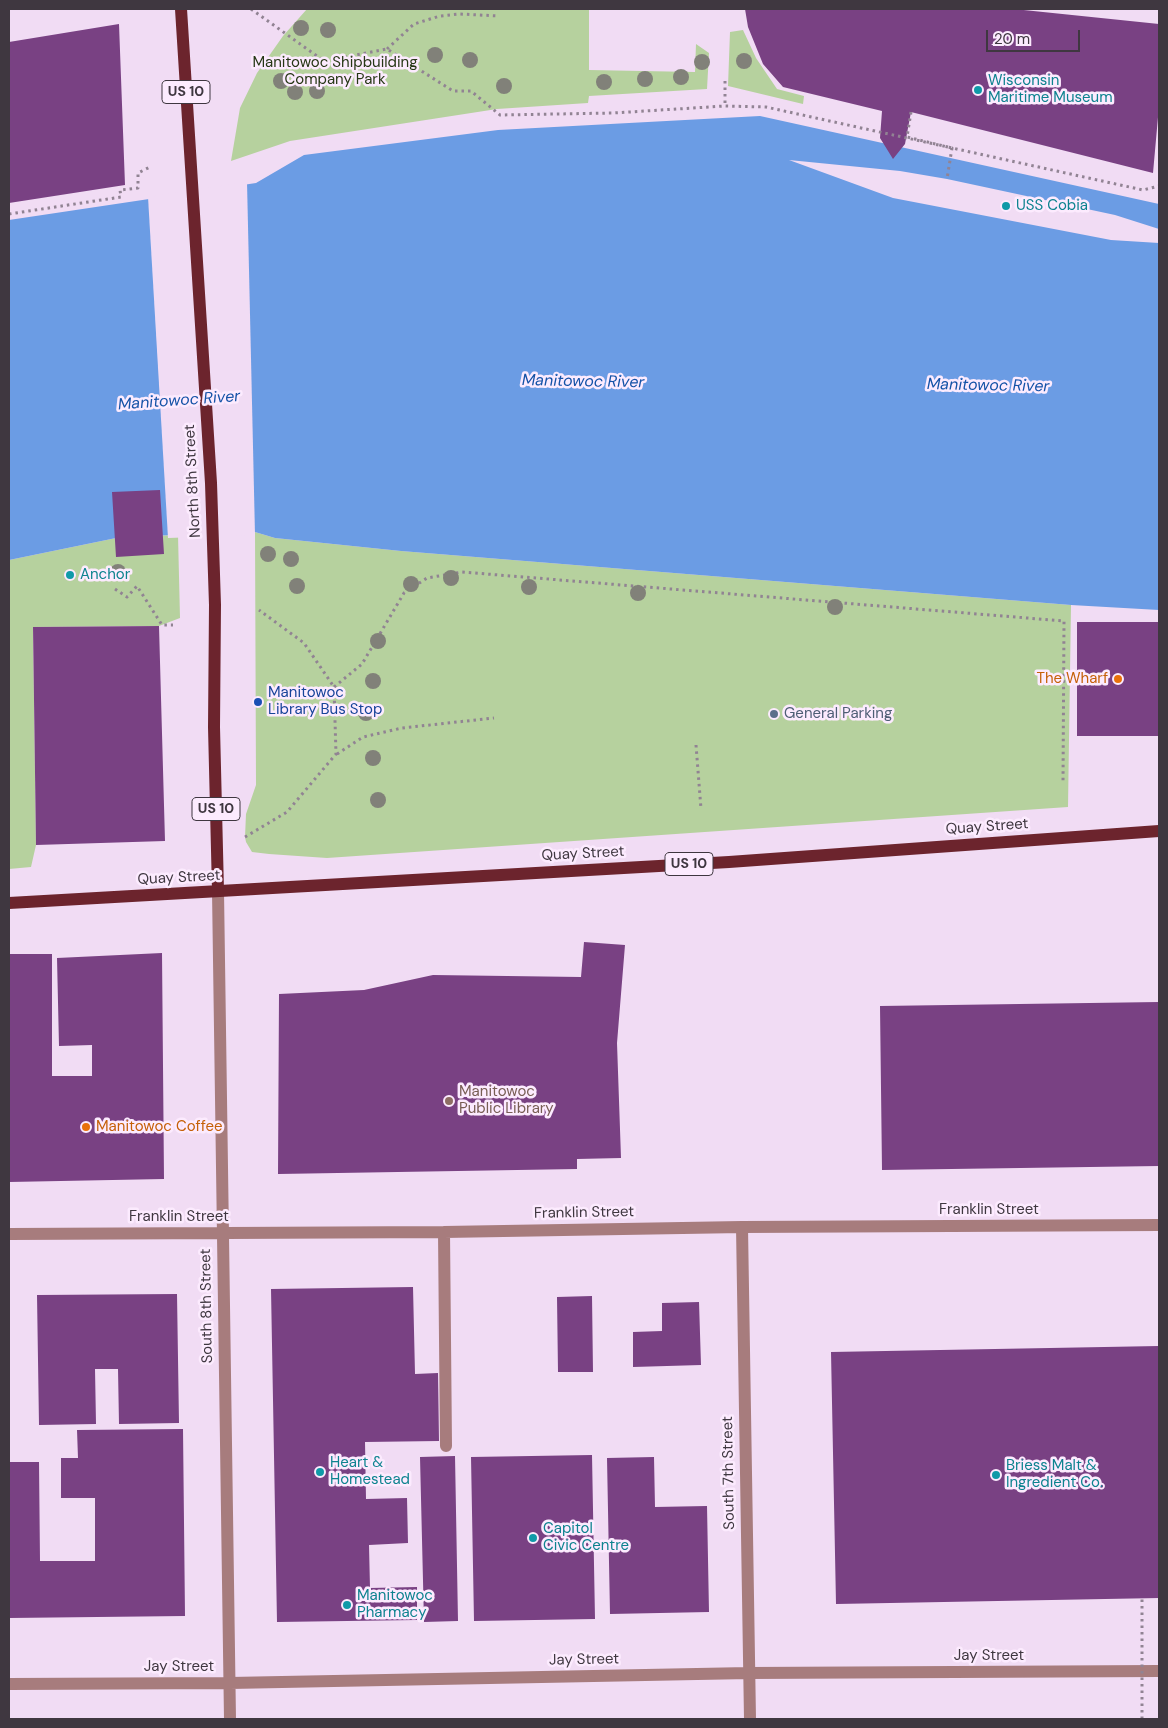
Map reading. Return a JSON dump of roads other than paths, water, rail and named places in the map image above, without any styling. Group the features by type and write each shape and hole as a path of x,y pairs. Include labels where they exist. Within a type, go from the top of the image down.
{"main road":[{"name":"North 8th Street","path":"181,9 210,473 215,605 214,728 218,891"},
{"name":"Quay Street","path":"9,903 739,861 1159,831"}],"street":[{"name":"South 8th Street","path":"218,891 230,1719"},
{"name":"Franklin Street","path":"9,1234 1159,1225"},
{"name":"South 7th Street","path":"742,1227 750,1719"},
{"path":"444,1232 446,1446"},
{"name":"Jay Street","path":"9,1684 230,1683 749,1673 1159,1671"}],"water":[{"name":"Manitowoc River","path":"760,116 1159,204 1159,229 1115,215 947,179 900,171 789,160 893,198 1111,240 1159,243 1159,610 1071,605 401,551 275,538 255,532 121,537 9,560 9,220 256,183 304,155 498,130"}],"place":[{"name":"Wisconsin Maritime Museum","path":"978,90"},
{"name":"USS Cobia","path":"1006,206"},
{"name":"Anchor","path":"70,575"},
{"name":"The Wharf","path":"1118,679"},
{"name":"Manitowoc Library Bus Stop","path":"258,702"},
{"name":"General Parking","path":"774,714"},
{"name":"Manitowoc Public Library","path":"449,1101"},
{"name":"Manitowoc Coffee","path":"86,1127"},
{"name":"Heart & Homestead","path":"320,1472"},
{"name":"Briess Malt & Ingredient Co.","path":"996,1475"},
{"name":"Capitol Civic Centre","path":"533,1538"},
{"name":"Manitowoc Pharmacy","path":"347,1605"}],"park label":[{"name":"Manitowoc Shipbuilding Company Park","path":"335,72"}]}
